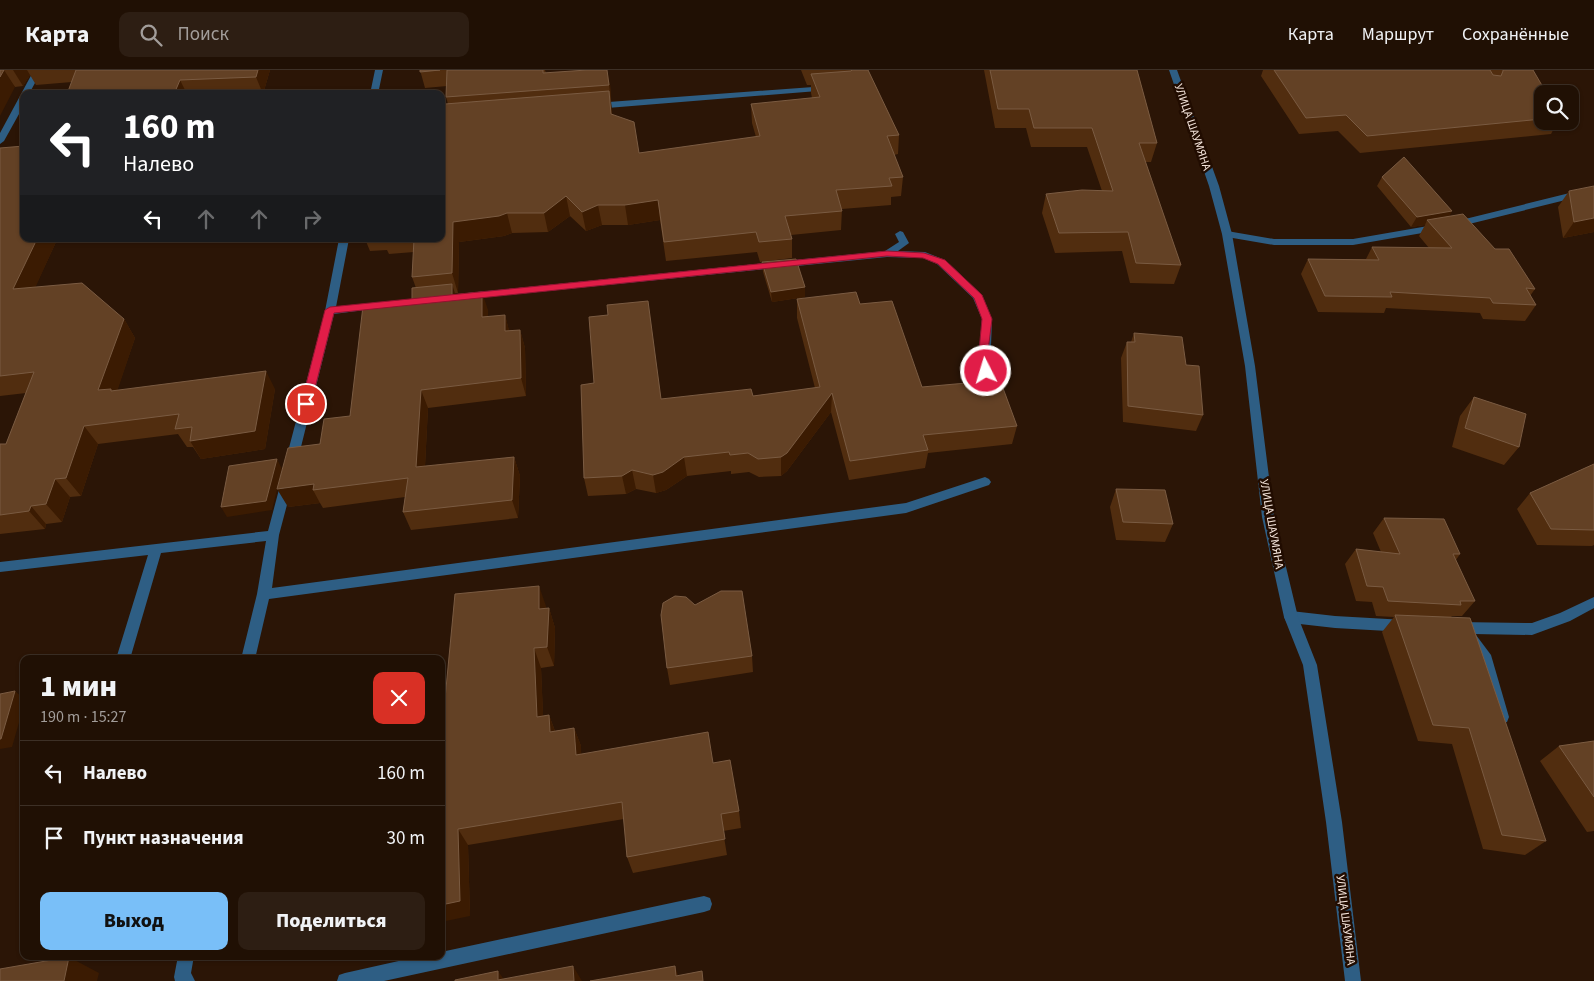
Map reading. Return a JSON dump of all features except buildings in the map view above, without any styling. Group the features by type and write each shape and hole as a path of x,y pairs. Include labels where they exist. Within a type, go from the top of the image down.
{"street":[{"path":"28,90 38,70"},
{"path":"375,90 379,70"},
{"name":"УЛИЦА ШАУМЯНА","path":"1173,70 1214,186 1226,234 1250,366 1268,517 1291,617 1310,665 1334,822 1353,981"},
{"path":"582,107 837,87"},
{"path":"0,141 20,104"},
{"path":"1226,234 1274,242 1353,242 1457,224 1594,190"},
{"path":"887,254 904,243 900,234"},
{"path":"249,655 264,594 273,535 330,310 343,242"},
{"path":"458,297 887,254 924,255 941,262 978,297 987,319 984,351 986,371"},
{"path":"330,310 389,304"},
{"path":"264,594 906,508 986,482"},
{"path":"0,567 273,535"},
{"path":"124,655 156,549"},
{"path":"1442,628 1532,629 1565,617 1594,602"},
{"path":"1291,617 1335,622 1422,626"},
{"path":"1464,629 1484,655 1498,699 1505,733"},
{"path":"445,960 704,904"},
{"path":"183,980 186,960"},
{"path":"345,981 443,960"}],"route":[{"path":"306,404 330,310 887,254 924,255 941,262 978,297 987,319 984,351 986,371"}]}
